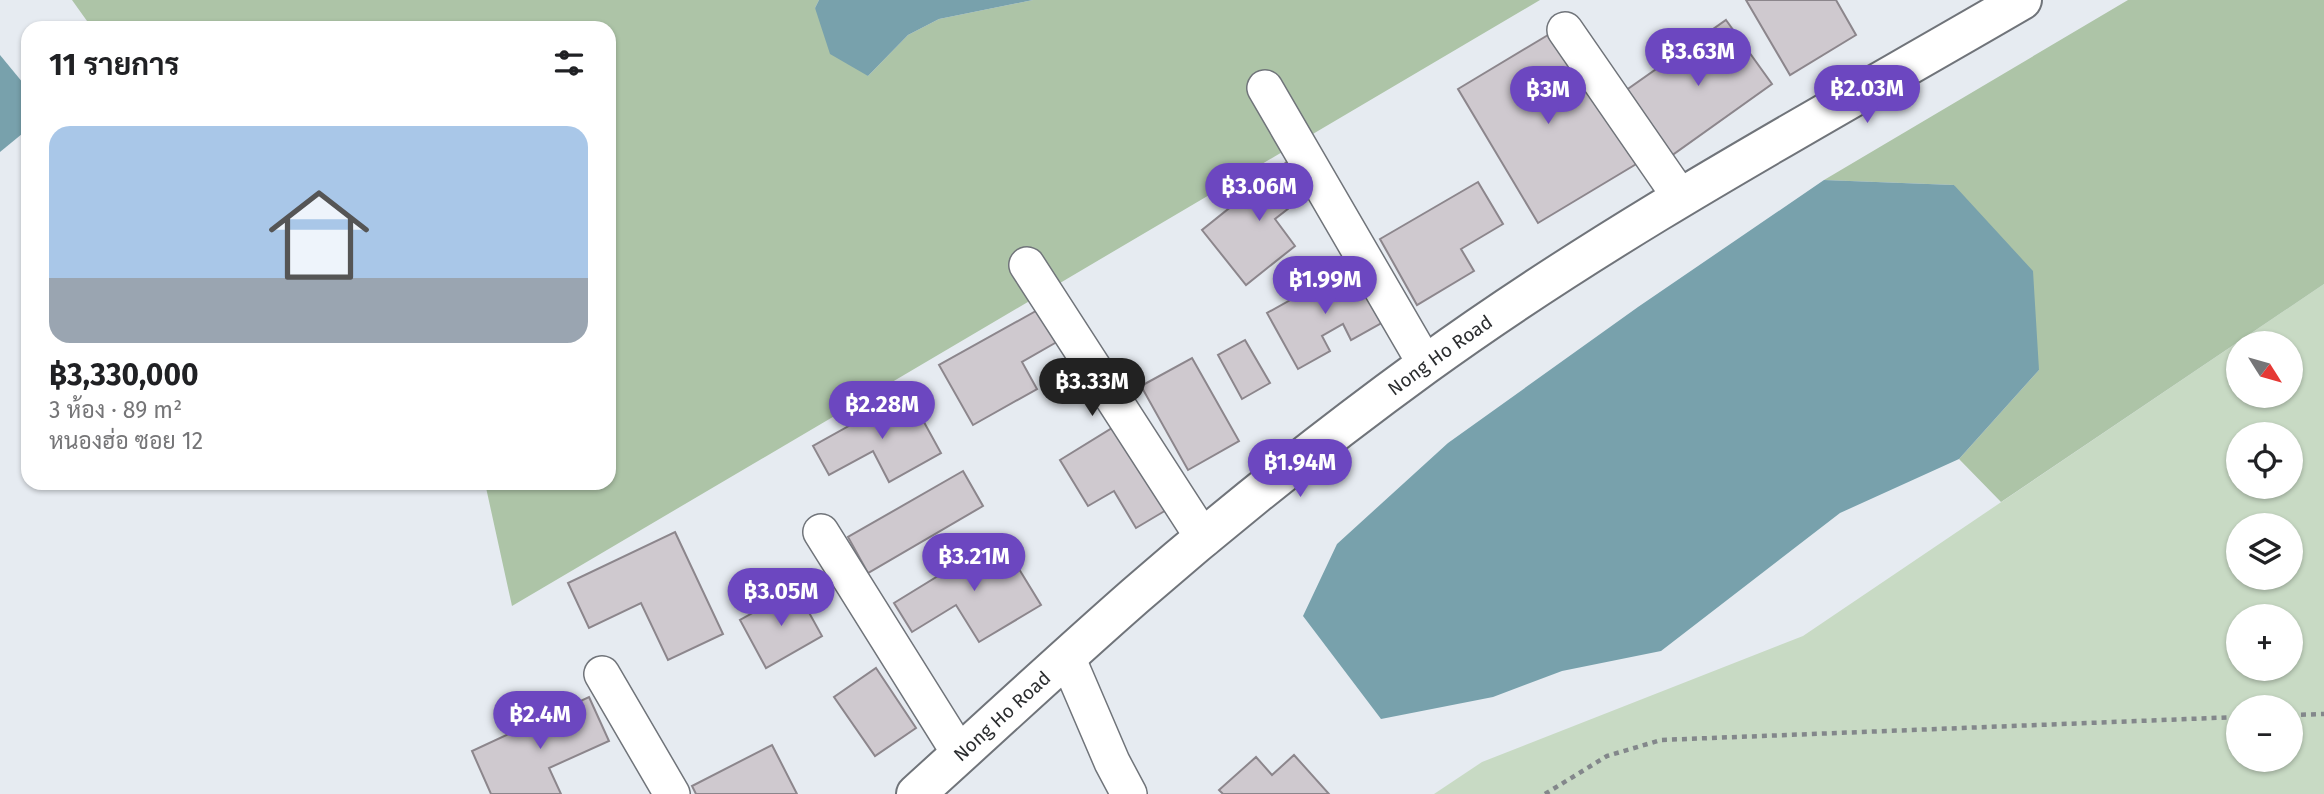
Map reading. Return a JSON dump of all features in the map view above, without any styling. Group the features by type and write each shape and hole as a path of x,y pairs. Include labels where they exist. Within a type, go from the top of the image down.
{"main road":[{"name":"Nong Ho Road","path":"916,794 1136,595 1328,438 1426,365 1537,288 1681,198 2022,0"}],"street":[{"path":"1565,30 1681,198"},
{"path":"1265,88 1426,365"},
{"path":"1027,265 1204,540"},
{"path":"821,532 960,754"},
{"path":"1067,657 1112,762 1129,794"},
{"path":"603,674 672,794"}],"path":[{"path":"2303,715 2324,714"},
{"path":"1545,794 1607,755 1661,740 2226,717"}],"green space":[{"path":"72,0 819,0 815,8 868,76 908,35 939,19 1033,0 1540,0 512,606 487,490 616,490 616,21 87,21"},
{"path":"2128,0 2324,0 2324,284 2254,331 2226,331 2226,350 2001,502 1959,459 2039,370 1954,185 1824,180"},
{"path":"2324,284 2324,794 1434,794 1482,762 1803,636 2226,350 2226,408 2303,408 2303,331 2254,331"}],"water":[{"path":"819,0 1033,0 939,19 908,35 868,76 830,54 815,8"},
{"path":"0,55 21,80 21,135 0,152"},
{"path":"1824,180 1954,185 2033,271 2039,370 1959,459 1840,513 1661,651 1562,671 1493,697 1381,719 1303,616 1337,544 1448,443 1638,307"}],"building":[{"path":"1746,0 1836,0 1856,35 1790,75"},
{"path":"1726,20 1772,84 1671,156 1625,91"},
{"path":"1558,29 1638,163 1538,223 1458,89"},
{"path":"1293,157 1316,187 1275,219 1295,246 1246,285 1202,230"},
{"path":"1478,182 1503,224 1461,249 1474,271 1417,305 1380,239"},
{"path":"1353,265 1385,321 1351,340 1343,324 1322,336 1330,351 1298,369 1267,313"},
{"path":"1043,307 1062,339 1022,362 1037,389 973,425 939,365"},
{"path":"1245,340 1270,383 1242,399 1218,355"},
{"path":"1192,358 1239,441 1188,470 1141,386"},
{"path":"908,393 941,453 889,482 873,451 829,475 813,446"},
{"path":"1117,425 1168,509 1136,528 1114,491 1088,506 1060,460"},
{"path":"963,471 983,506 868,573 848,537"},
{"path":"675,532 723,634 668,660 641,603 589,628 568,583"},
{"path":"1000,538 1041,605 979,642 956,605 912,632 894,603"},
{"path":"796,589 822,636 766,668 740,620"},
{"path":"876,668 916,728 875,756 834,697"},
{"path":"589,697 609,741 549,768 561,794 491,794 472,751"},
{"path":"772,745 797,794 696,794 692,786"},
{"path":"1294,755 1329,794 1223,794 1219,790 1256,757 1272,775"}]}
